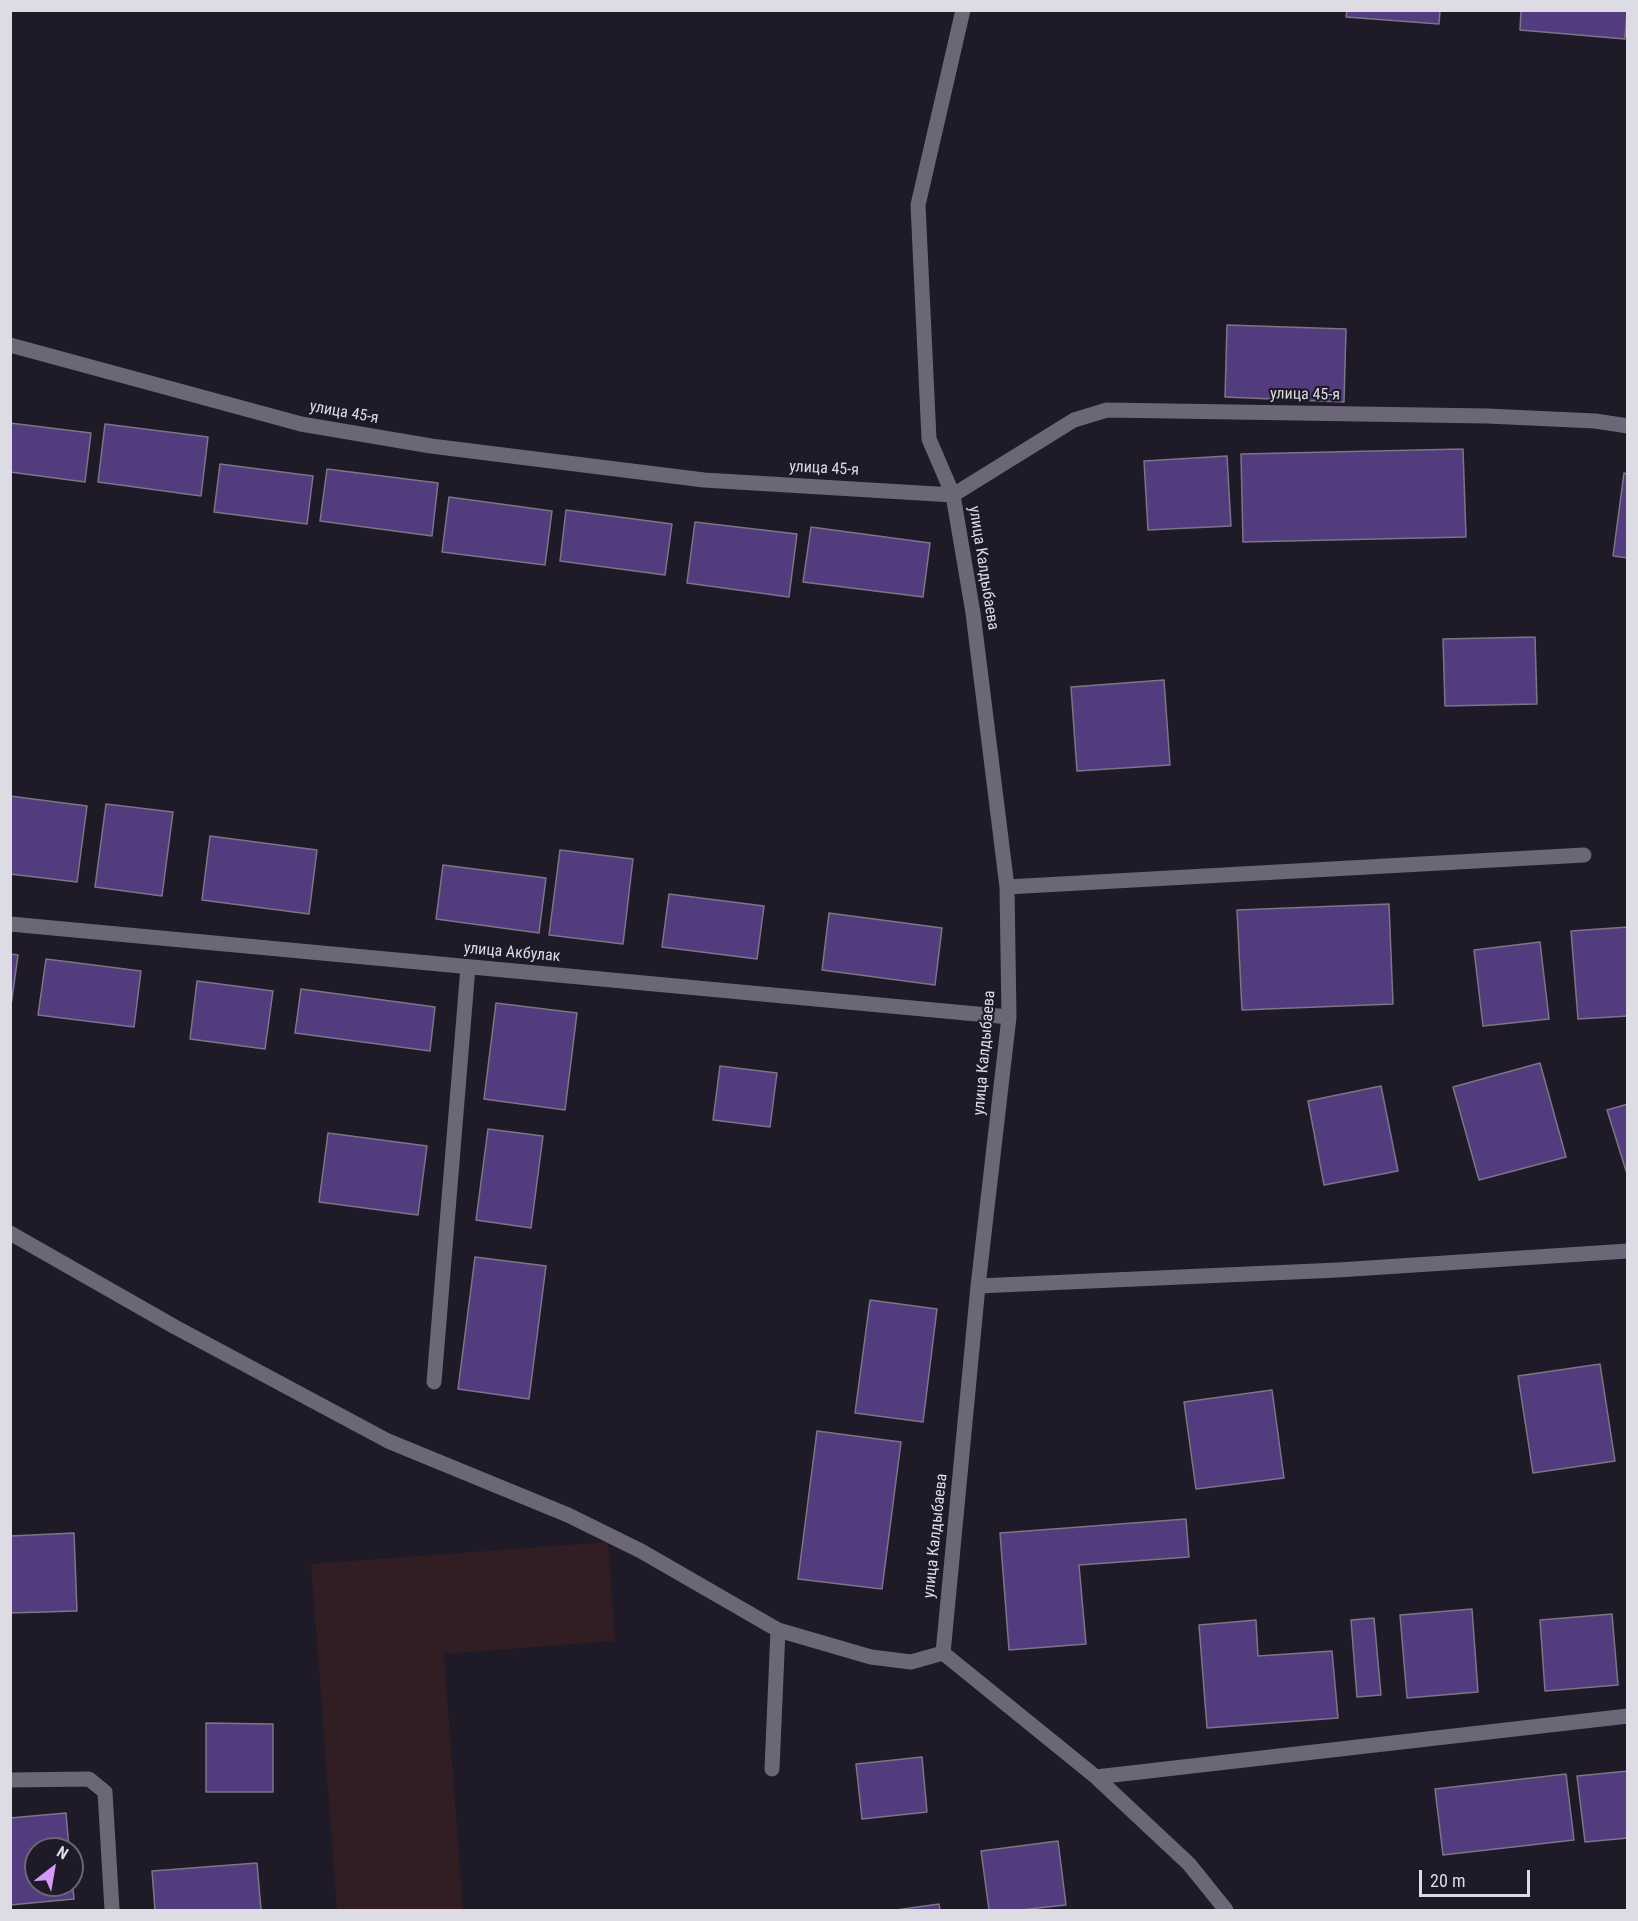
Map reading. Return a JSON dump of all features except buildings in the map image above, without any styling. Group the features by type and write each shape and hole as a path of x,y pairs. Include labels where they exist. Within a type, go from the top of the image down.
{"street":[{"name":"улица Калдыбаева","path":"943,1653 978,1286 1009,1017 1007,887 972,613 953,495 929,439 918,205 963,10"},
{"name":"улица 45-я","path":"10,345 302,424 431,446 704,480 953,495 1074,420 1107,410 1487,416 1595,421 1628,426"},
{"path":"1007,887 1584,855"},
{"name":"улица Акбулак","path":"10,924 1009,1017"},
{"path":"434,1382 468,967"},
{"path":"10,1233 175,1327 388,1441 568,1515 641,1551 778,1630 871,1657 911,1662 943,1653 1096,1777 1189,1864 1226,1911"},
{"path":"978,1286 1338,1270 1628,1251"},
{"path":"772,1769 778,1630"},
{"path":"1096,1777 1628,1716"},
{"path":"10,1779 89,1779 105,1792 112,1911"}],"shaded area":[{"path":"608,1542 615,1641 444,1654 463,1910 337,1910 311,1564"}]}
